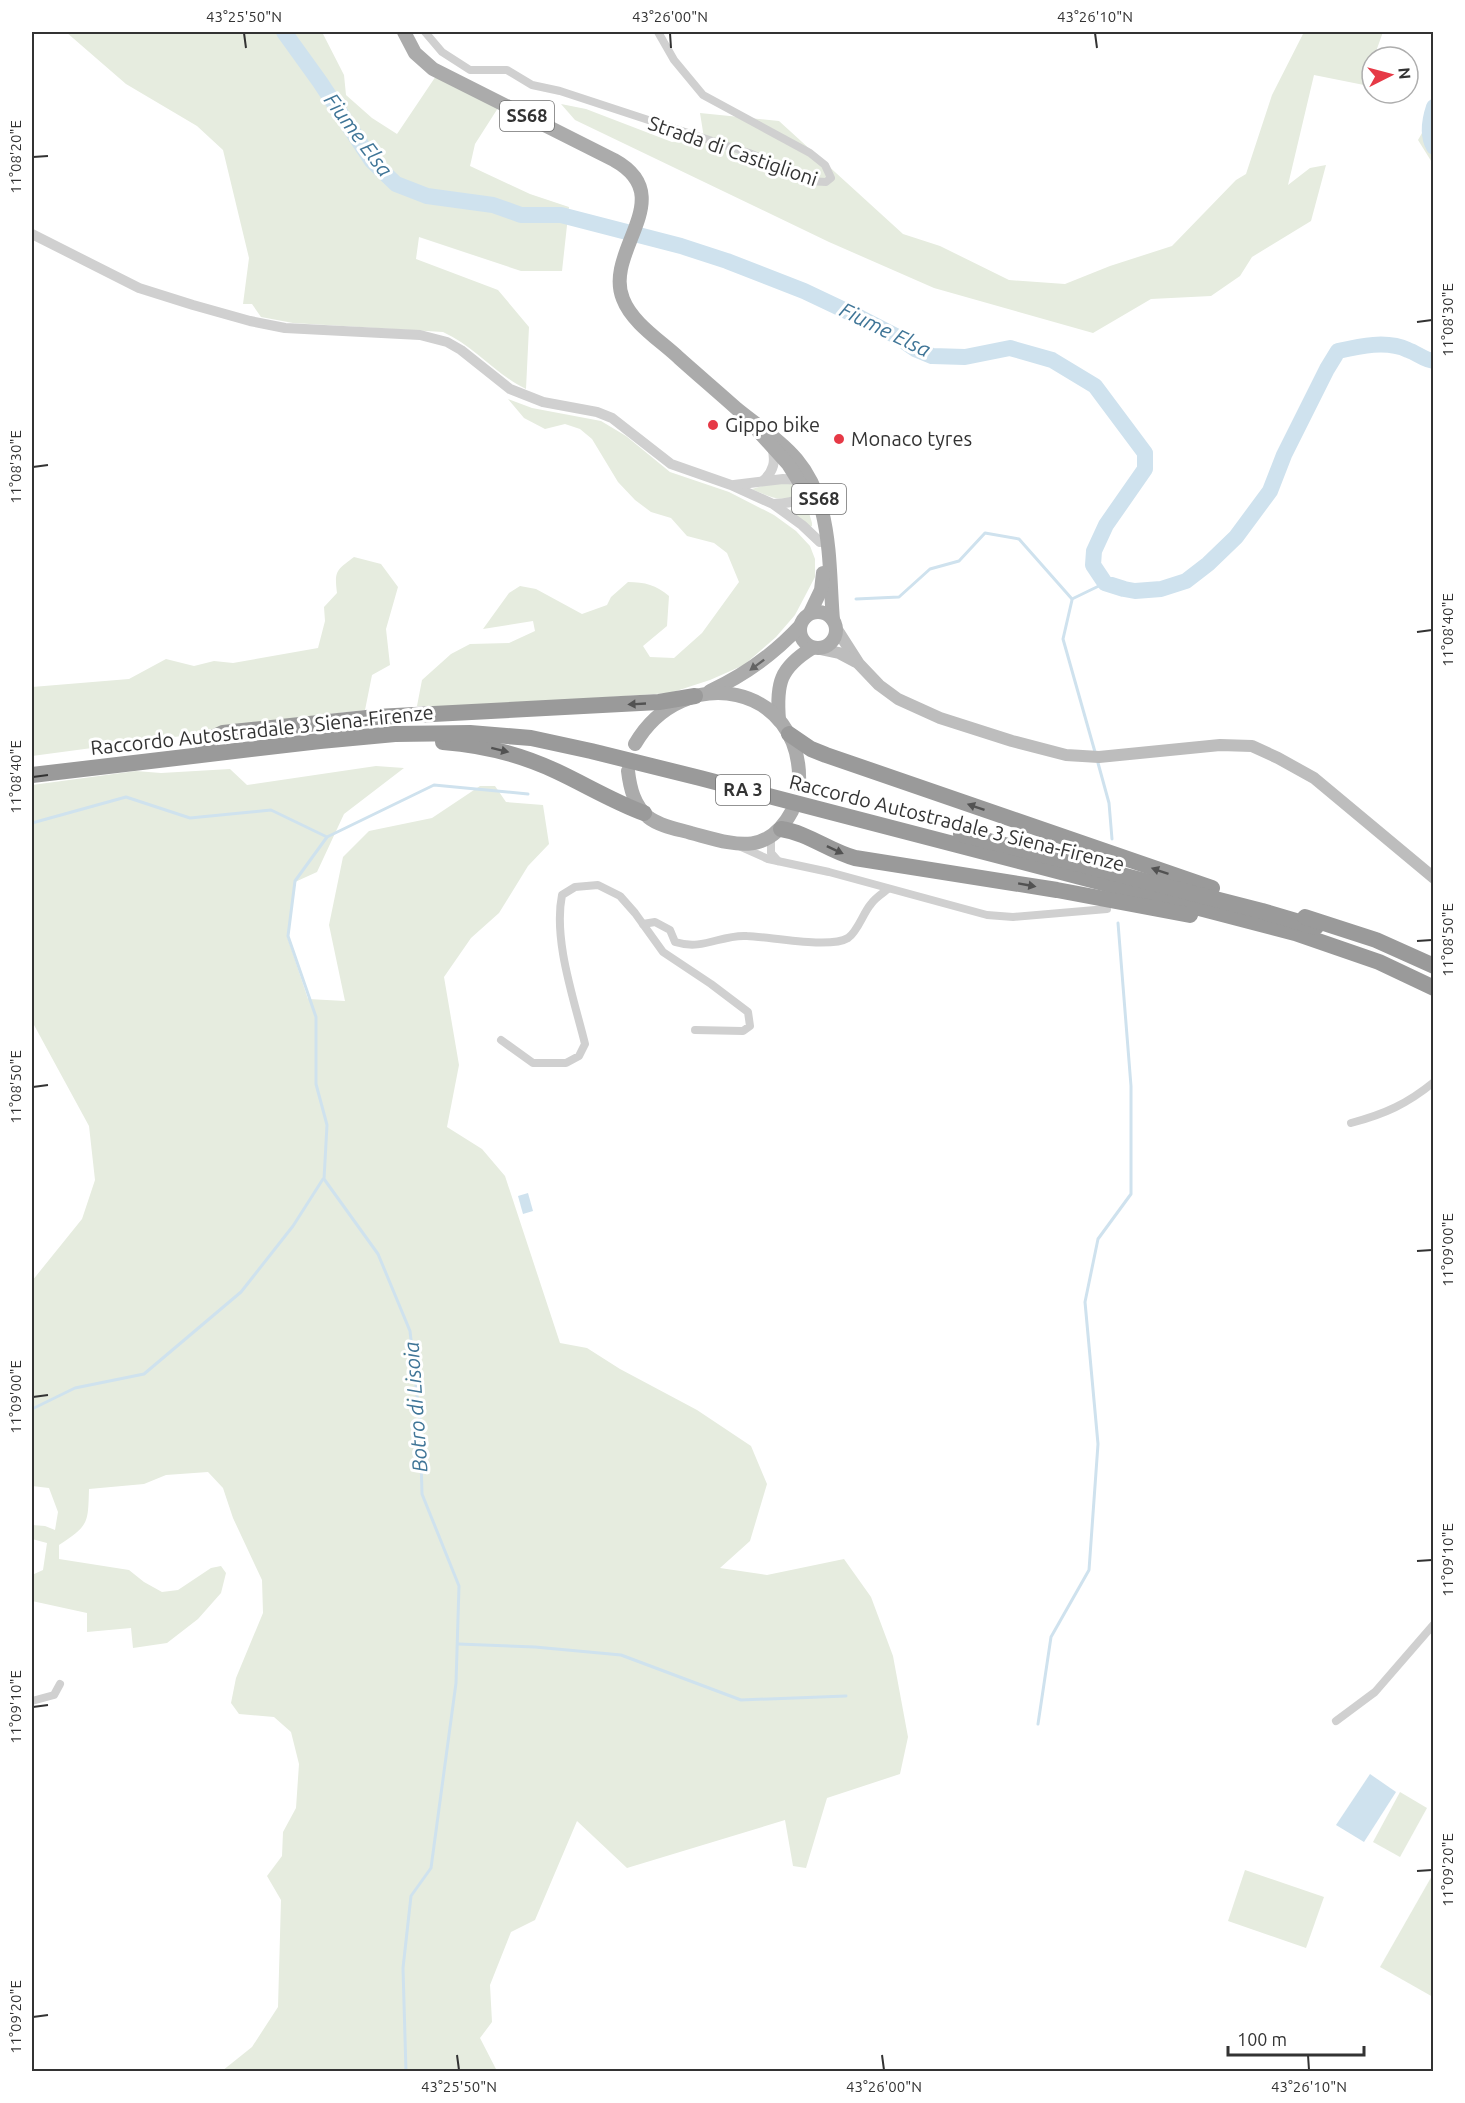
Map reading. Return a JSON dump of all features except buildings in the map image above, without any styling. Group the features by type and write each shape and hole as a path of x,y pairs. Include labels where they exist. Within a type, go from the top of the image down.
{"highway":[{"path":"202,743 223,733 343,720 659,702 700,695"},
{"name":"Raccordo Autostradale 3 Siena-Firenze","path":"32,763 369,725 428,722 495,723 548,731 586,738 1262,911 1360,943 1434,975"},
{"path":"784,727 812,749 826,755 1187,880 1376,940 1434,966"},
{"name":"Raccordo Autostradale 3 Siena-Firenze","path":"32,775 320,741 404,734 470,733 531,738 700,778 1294,933 1330,943 1379,962 1434,988"},
{"path":"150,761 179,766 399,742 469,745 505,752 535,762 644,813"},
{"path":"776,834 798,833 855,858 1057,890 1248,928 1360,961 1396,976 1434,996"}],"main road":[{"name":"SS68","path":"404,32 415,53 436,71 629,168 639,184 642,203 621,272 621,295 634,316 778,446 800,462 816,492 822,511 834,624"},
{"name":"SS68","path":"778,446 804,484 824,541 823,582 810,614 805,617 800,626"},
{"path":"810,614 822,612 834,624 859,664 887,691 918,710 1012,741 1066,755 1099,758 1220,745 1252,746 1314,778 1434,878"},
{"path":"799,785 797,758 784,727 778,698 784,674 793,661 816,648 830,644 836,634 834,624"},
{"path":"800,626 803,642 816,648 839,653 859,664"},
{"path":"635,744 646,726 661,712 753,668 783,644 800,626"},
{"path":"700,695 744,696 762,704 784,727"},
{"path":"628,771 631,789 644,813 652,820 731,843 752,844 776,834 792,812"}],"street":[{"name":"Strada di Castiglioni","path":"425,32 436,47 464,67 476,71 501,69 512,72 532,85 748,153 783,167 808,181 826,182 831,177 825,165 810,153 703,95 674,60 658,32"},
{"path":"32,234 139,288 256,323 285,328 420,335 441,339 462,350 496,380 514,391 546,403 609,416 671,465 731,485 773,504 824,541"},
{"path":"763,481 771,473 778,446"},
{"path":"731,485 763,481 804,484 795,501 773,504"},
{"path":"776,834 771,854 778,861"},
{"path":"731,843 756,855 778,861 971,911 1003,917 1107,909"},
{"path":"501,1040 533,1063 566,1063 579,1056 585,1044 561,944 558,912 562,895 575,887 598,885 620,896 663,952 748,1012 750,1026 743,1031 695,1030"},
{"path":"643,924 655,922 670,930 675,942 688,946 740,935 836,943 850,937 872,902 888,889"},
{"path":"1351,1123 1379,1116 1400,1106 1434,1082"},
{"path":"1336,1721 1375,1692 1434,1624"},
{"path":"32,1701 54,1695 60,1684"}],"shaded area":[{"path":"66,32 322,32 344,75 346,95 372,118 397,134 436,76 498,108 475,144 470,166 530,194 569,207 562,271 521,271 419,237 416,259 498,290 529,327 526,389 443,332 293,323 261,317 252,304 243,304 249,258 223,150 197,126 126,84"},
{"path":"1304,32 1383,32 1378,45 1360,45 1360,84 1314,75 1288,185 1310,168 1326,165 1311,221 1252,257 1240,276 1211,296 1151,299 1093,333 934,288 829,242 575,120 561,104 586,109 672,142 704,138 700,113 779,121 903,234 940,246 1009,280 1065,284 1110,266 1172,246 1236,180 1246,174 1272,95"},
{"path":"1433,114 1433,164 1418,140"},
{"path":"508,399 532,408 601,421 626,436 670,472 729,492 774,515 796,531 810,546 815,559 815,577 795,615 776,637 744,665 710,680 670,693 474,706 417,706 422,680 451,654 470,644 509,643 535,631 533,621 483,629 509,593 520,586 536,589 582,614 607,605 611,597 628,582 660,589 669,596 667,626 643,646 650,657 674,658 702,633 739,582 727,553 714,543 687,536 671,518 651,512 635,500 618,482 592,439 580,429 565,424 545,429 524,418"},
{"path":"772,483 794,483 799,491 794,496 783,499 770,497 752,489"},
{"path":"805,499 812,523 810,527 790,510"},
{"path":"354,557 381,564 398,587 386,629 390,665 372,675 365,710 224,726 197,734 32,756 32,687 129,679 166,659 194,666 214,661 233,663 318,648 325,621 324,607 337,593 338,571"},
{"path":"376,766 404,768 344,814 317,872 295,882 287,936 308,999 345,1001 329,925 343,857 369,831 432,818 480,786 495,786 506,802 543,805 549,844 528,866 499,913 471,938 444,977 459,1065 447,1127 482,1149 505,1176 560,1343 587,1348 620,1369 697,1410 751,1446 767,1484 750,1541 720,1568 767,1575 844,1559 871,1597 893,1656 908,1737 900,1774 827,1798 806,1868 793,1866 785,1820 627,1868 577,1821 535,1920 511,1932 490,1985 492,2022 480,2038 497,2071 222,2071 252,2047 278,2007 281,1900 267,1876 282,1856 283,1832 296,1808 299,1764 291,1732 274,1717 239,1714 231,1703 236,1678 263,1613 262,1580 233,1518 223,1488 208,1472 166,1475 144,1484 89,1489 85,1523 76,1533 59,1545 59,1559 129,1570 162,1592 178,1590 211,1568 221,1566 226,1573 221,1593 198,1619 167,1643 133,1648 131,1628 87,1632 87,1613 32,1601 32,1575 43,1570 47,1543 32,1539 32,1525 55,1530 58,1512 49,1488 32,1486 32,1281 82,1219 95,1180 89,1126 34,1025 32,1012 32,785 136,771 161,773 230,769 247,785"},
{"path":"1400,1792 1427,1808 1400,1857 1373,1842"},
{"path":"1245,1870 1324,1897 1306,1948 1228,1921"},
{"path":"1433,1874 1434,1997 1380,1967"}],"water":[{"path":"528,1193 533,1211 523,1214 518,1196"},
{"path":"1370,1774 1396,1792 1364,1842 1336,1825"}],"waterway":[{"name":"Fiume Elsa","path":"284,32 372,161 396,184 427,196 493,205 521,215 561,215 681,246 804,291 932,356 965,357 1010,348 1052,360 1095,386 1145,453 1145,469 1106,525 1094,551 1093,565 1105,583 1124,589 1135,591 1161,589 1186,581 1236,537 1270,491 1284,455 1338,351 1364,346 1391,345 1434,361"},
{"name":"Fiume Elsa","path":"1434,107 1430,122 1434,147"},
{"path":"856,599 899,597 930,569 959,561 985,533 1019,539 1072,599 1105,583"},
{"path":"1072,600 1063,639 1095,752"},
{"path":"1098,763 1109,803 1112,839"},
{"name":"Botro di Lisoia","path":"406,2072 403,1968 411,1896 431,1868 456,1683 459,1586 422,1494 420,1422 410,1331 378,1254 324,1179 327,1125 316,1084 316,1017 288,936 295,881 327,837 434,785 528,794"},
{"path":"32,823 126,797 190,818 271,810 327,837"},
{"path":"1038,1724 1051,1637 1089,1570 1098,1444 1085,1302 1098,1239 1131,1194 1131,1086 1118,923"},
{"path":"32,1409 75,1388 144,1374 241,1292 293,1226 323,1179"},
{"path":"458,1644 535,1647 621,1655 741,1700 846,1696"}],"place":[{"name":"Gippo bike","path":"713,425"},
{"name":"Monaco tyres","path":"839,439"}]}
